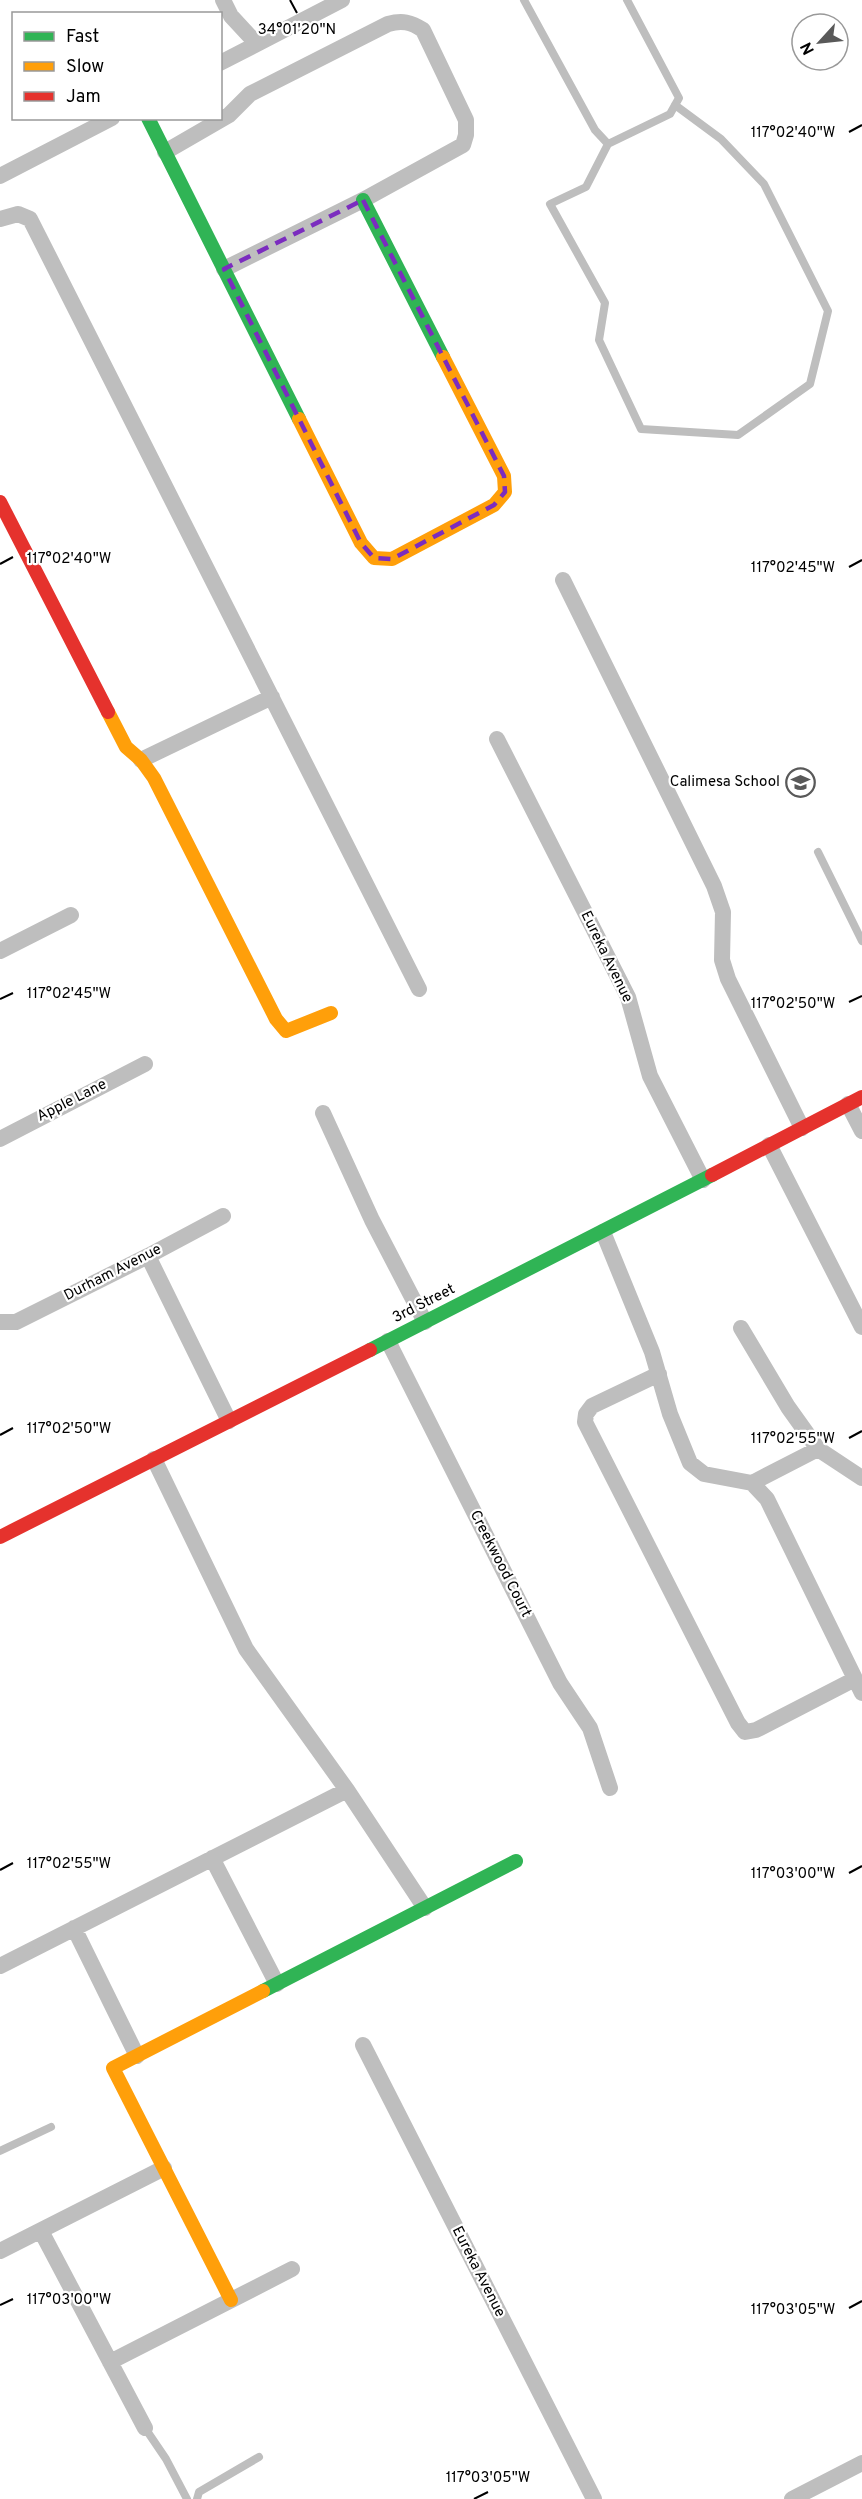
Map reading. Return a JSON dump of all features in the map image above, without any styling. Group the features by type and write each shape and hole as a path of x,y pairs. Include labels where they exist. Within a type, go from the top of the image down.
{"street":[{"path":"223,0 231,16 257,44"},
{"path":"222,62 342,0"},
{"path":"222,119 250,94 388,24 400,21 413,23 423,30 466,120 463,145 363,200 224,268"},
{"path":"0,176 108,120"},
{"path":"149,120 362,543 374,558 392,559 494,506 505,492 504,476 363,200"},
{"path":"165,152 220,120"},
{"path":"0,219 18,214 30,219 420,989"},
{"path":"0,502 126,747 141,760 154,778 276,1019 286,1031 331,1013"},
{"path":"562,580 714,886 723,912 722,960 728,979 802,1128"},
{"path":"141,760 272,697"},
{"name":"Eureka Avenue","path":"497,739 628,997 651,1076 703,1180"},
{"path":"0,951 71,915"},
{"name":"Apple Lane","path":"0,1138 144,1064"},
{"path":"855,1101 862,1131"},
{"name":"3rd Street","path":"0,1538 603,1232 855,1101"},
{"path":"323,1113 372,1220 425,1322"},
{"path":"769,1145 862,1327"},
{"name":"Durham Avenue","path":"0,1322 16,1322 223,1216"},
{"path":"603,1232 659,1374 670,1414 690,1463 704,1474 752,1483 767,1499 859,1686 756,1730 745,1732 738,1723 585,1422 586,1414 592,1406 659,1374"},
{"path":"147,1256 229,1421"},
{"path":"741,1328 788,1407 818,1449 862,1478"},
{"name":"Creekwood Court","path":"388,1341 555,1674 590,1728 610,1788"},
{"path":"752,1483 818,1449"},
{"path":"154,1459 246,1648 347,1790 425,1908"},
{"path":"0,1966 347,1790"},
{"path":"212,1858 277,1984"},
{"path":"231,2300 113,2068 516,1861"},
{"path":"74,1928 137,2056"},
{"name":"Eureka Avenue","path":"363,2045 594,2499"},
{"path":"0,2252 164,2168"},
{"path":"41,2231 145,2428"},
{"path":"110,2362 292,2269"},
{"path":"792,2499 862,2463"}],"lane":[{"path":"524,0 595,130 608,144"},
{"path":"627,0 679,98 675,105 670,114 608,144 586,187 550,204 605,303 599,340 641,429 738,435 810,384 828,311 764,184 721,139 675,105"},
{"path":"818,852 862,941"},
{"path":"0,2151 51,2127"},
{"path":"145,2428 187,2499"},
{"path":"197,2499 199,2492 259,2457"}],"highlighted area":[{"path":"363,200 504,476 505,492 494,505 392,559 374,558 361,543 224,269"}],"traffic: fast":[{"path":"149,120 299,419"},
{"path":"363,200 443,357"},
{"path":"370,1350 712,1175"},
{"path":"263,1991 516,1861"}],"traffic: slow":[{"path":"299,419 361,543 374,558 392,559 494,505 505,492 504,476 443,357"},
{"path":"108,712 126,747 141,760 154,778 276,1019 286,1031 331,1013"},
{"path":"231,2300 113,2068 263,1991"}],"traffic: jam":[{"path":"0,502 108,712"},
{"path":"712,1175 862,1097"},
{"path":"0,1537 370,1350"}],"place":[{"name":"Calimesa School","path":"801,782"}]}
